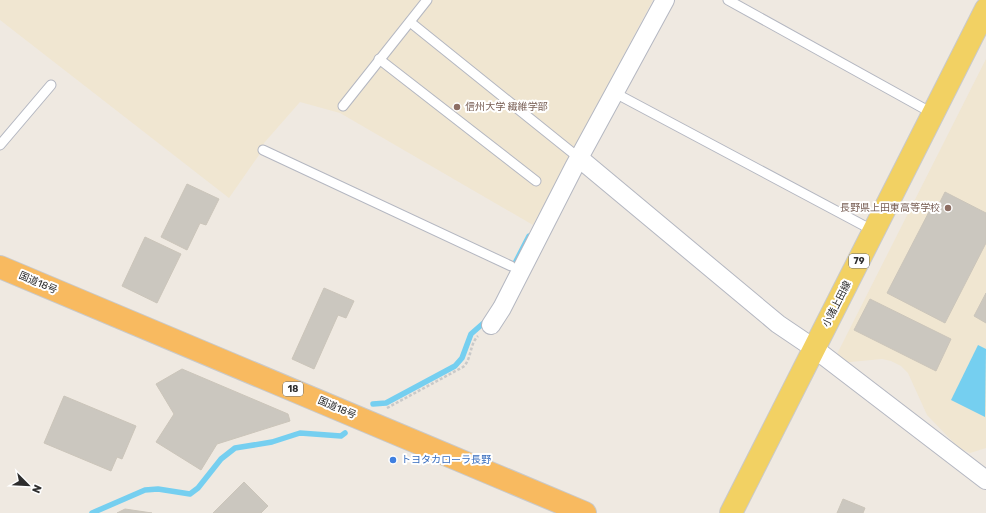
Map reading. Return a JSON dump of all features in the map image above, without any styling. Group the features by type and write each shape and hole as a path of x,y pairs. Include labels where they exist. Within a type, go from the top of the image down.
{"highway":[{"name":"国道18号","path":"0,267 585,513"}],"main road":[{"name":"小諸上田線","path":"731,513 815,349 932,113 986,9"}],"street":[{"path":"491,325 502,308 516,269 575,155 615,93 665,0"},
{"path":"575,155 778,324 815,349 983,474"}],"lane":[{"path":"343,106 427,0"},
{"path":"728,0 932,113"},
{"path":"410,22 575,155"},
{"path":"379,59 536,181"},
{"path":"0,145 51,85"},
{"path":"615,93 874,231"},
{"path":"263,150 516,269"}],"path":[{"path":"366,420 462,367 468,361 472,345 476,338 491,325"}],"shaded area":[{"name":"信州大学 繊維学部","path":"0,0 653,0 533,225 340,113 300,102 264,143 259,155 229,198 0,20"},
{"name":"長野県上田東高等学校","path":"986,59 986,448 970,453 959,448 927,415 908,373 901,366 891,361 882,359 840,363 835,358"}],"water":[{"path":"978,345 986,349 985,417 951,400"}],"building":[{"path":"187,184 219,199 206,225 200,223 187,250 161,237"},
{"path":"945,192 986,213 986,243 945,323 887,293 932,206 937,208"},
{"path":"145,237 181,254 157,303 122,286"},
{"path":"324,288 354,301 346,318 338,315 314,369 292,359"},
{"path":"986,293 986,323 974,316"},
{"path":"870,299 951,339 936,371 854,330"},
{"path":"182,369 288,414 290,421 217,444 201,470 156,442 174,414 156,384"},
{"path":"64,396 136,426 122,459 117,457 111,471 44,443"},
{"path":"244,482 268,506 261,513 213,513"},
{"path":"843,499 865,508 863,513 837,513"},
{"path":"125,509 152,513 117,513"}],"waterway":[{"path":"512,269 529,236"},
{"path":"373,404 386,403 455,366 462,358 471,334 487,320"},
{"path":"92,513 145,490 158,489 190,494 198,488 221,459 235,448 272,442 300,433 341,436 345,433"}],"place":[{"name":"信州大学 繊維学部","path":"457,107"},
{"name":"長野県上田東高等学校","path":"948,208"},
{"name":"トヨタカローラ長野","path":"393,460"}]}
